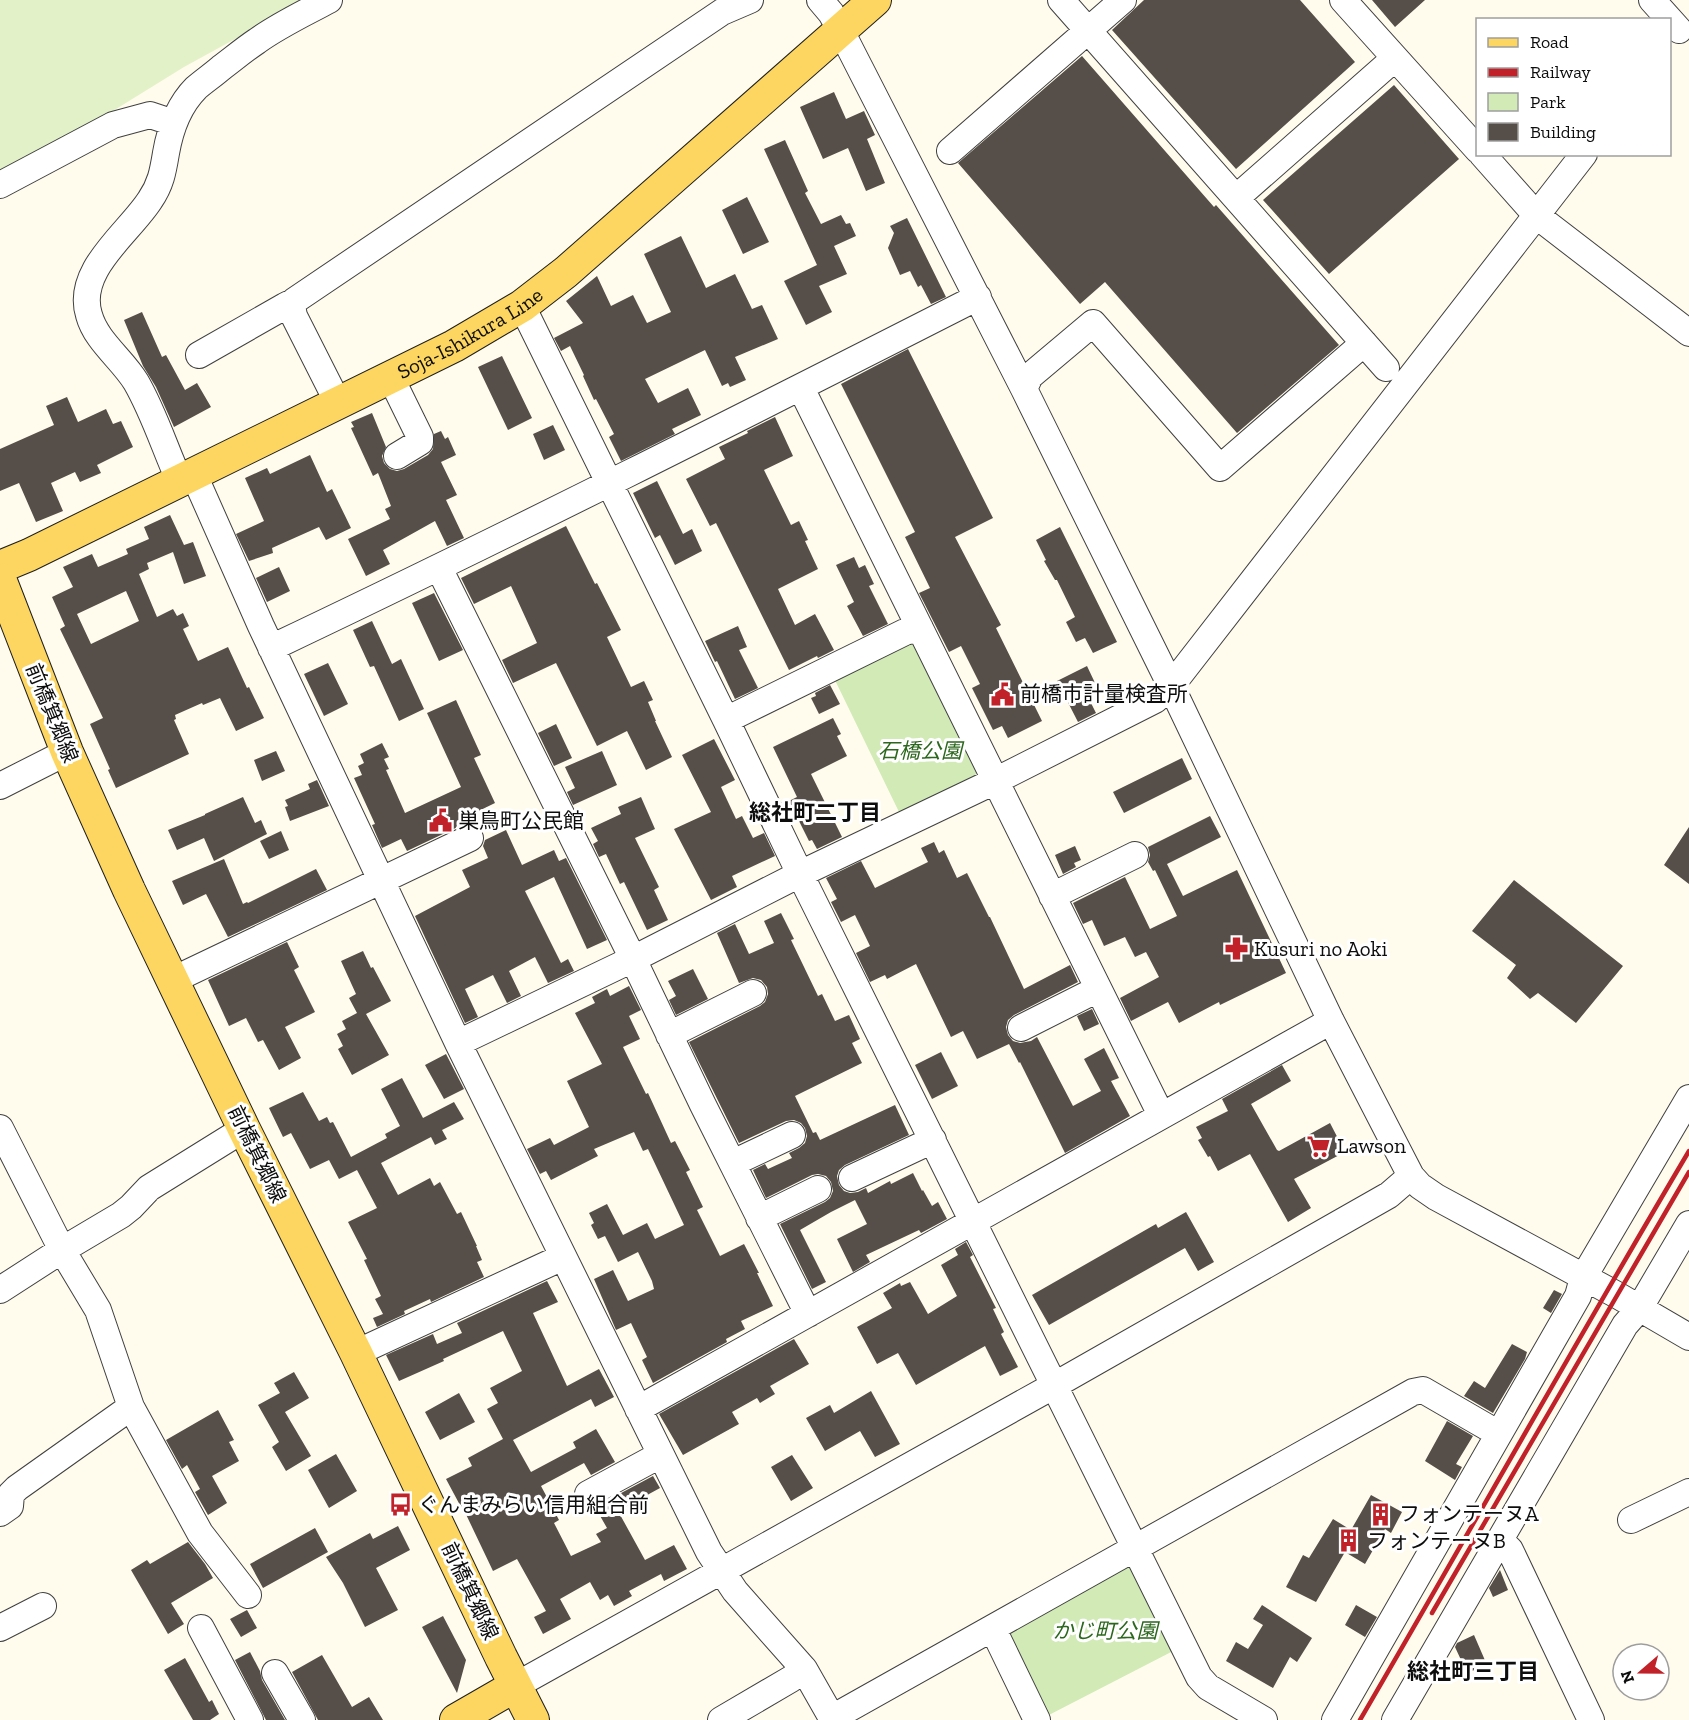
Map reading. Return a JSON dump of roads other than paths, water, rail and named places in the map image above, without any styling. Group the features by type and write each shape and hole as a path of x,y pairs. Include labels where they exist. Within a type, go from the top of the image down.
{"main road":[{"name":"Soja-Ishikura Line","path":"0,567 30,555 391,378 454,346 522,306 566,272 875,0"},
{"name":"前橋箕郷線","path":"0,579 67,752 121,872 533,1720"},
{"path":"456,1720 515,1686"}],"street":[{"path":"328,0 259,39 197,87 184,102 174,123 166,152 164,171 158,187 149,202 94,270 88,285 86,300 88,315 141,393 187,478 271,648 458,1043 709,1552 735,1591 804,1669 832,1719 1418,1390 1423,1390 1499,1434"},
{"path":"338,404 292,311 292,306 298,298 722,12 750,0"},
{"path":"820,0 831,13 841,31 1024,388 1171,686 1331,1021 1411,1176 1420,1186 1436,1197 1689,1336"},
{"path":"1061,0 1386,368"},
{"path":"950,151 1123,0"},
{"path":"1343,0 1476,148"},
{"path":"1652,0 1668,18"},
{"path":"1236,198 1395,58"},
{"path":"0,186 112,125 150,115 174,123"},
{"path":"1484,156 1537,216 1689,333"},
{"path":"458,1043 633,959 800,874 995,781 1155,700 1171,686 1582,156"},
{"path":"271,648 801,388 978,297"},
{"path":"199,354 288,304 292,306"},
{"path":"522,306 800,874 1199,1677 1208,1687 1264,1720"},
{"path":"1024,388 1030,375 1093,323 1220,468 1364,343"},
{"path":"391,378 420,437 420,442 397,456"},
{"path":"801,388 1161,1115"},
{"path":"438,568 808,1314"},
{"path":"726,720 905,632 920,628"},
{"path":"0,786 67,752"},
{"path":"173,980 470,838"},
{"path":"1052,896 1135,855"},
{"path":"1021,1028 1098,989"},
{"path":"669,1035 753,993"},
{"path":"638,1409 1331,1021"},
{"path":"1335,1720 1578,1296 1583,1278 1689,1098"},
{"path":"0,1128 62,1250 98,1310 131,1407 206,1542 248,1595"},
{"path":"0,1290 121,1215 149,1188 244,1129"},
{"path":"733,1163 792,1135"},
{"path":"852,1178 933,1140"},
{"path":"515,1686 1055,1385 1389,1195 1411,1176"},
{"path":"759,1218 818,1189"},
{"path":"1395,1720 1625,1325 1639,1309 1689,1224"},
{"path":"356,1353 563,1257"},
{"path":"0,1513 10,1506 11,1494 17,1488 131,1407"},
{"path":"588,1494 660,1455"},
{"path":"1631,1520 1689,1492"},
{"path":"1499,1542 1510,1550 1591,1720"},
{"path":"0,1628 43,1606"},
{"path":"201,1628 250,1720"},
{"path":"993,1629 1037,1720"},
{"path":"721,1720 804,1669"},
{"path":"275,1673 302,1720"}],"railway":[{"path":"1360,1720 1689,1151"},
{"path":"1432,1613 1689,1172"}],"place":[{"name":"前橋市計量検査所","path":"1002,694"},
{"name":"巣鳥町公民館","path":"440,821"},
{"name":"Kusuri no Aoki","path":"1236,949"},
{"name":"Lawson","path":"1319,1146"},
{"name":"ぐんまみらい信用組合前","path":"400,1505"},
{"name":"フォンテーヌA","path":"1381,1514"},
{"name":"フォンテーヌB","path":"1349,1541"}],"district":[{"name":"総社町二丁目","path":"815,812"},
{"name":"総社町三丁目","path":"1473,1671"}],"park label":[{"name":"石橋公園","path":"920,751"},
{"name":"かじ町公園","path":"1105,1631"}]}
